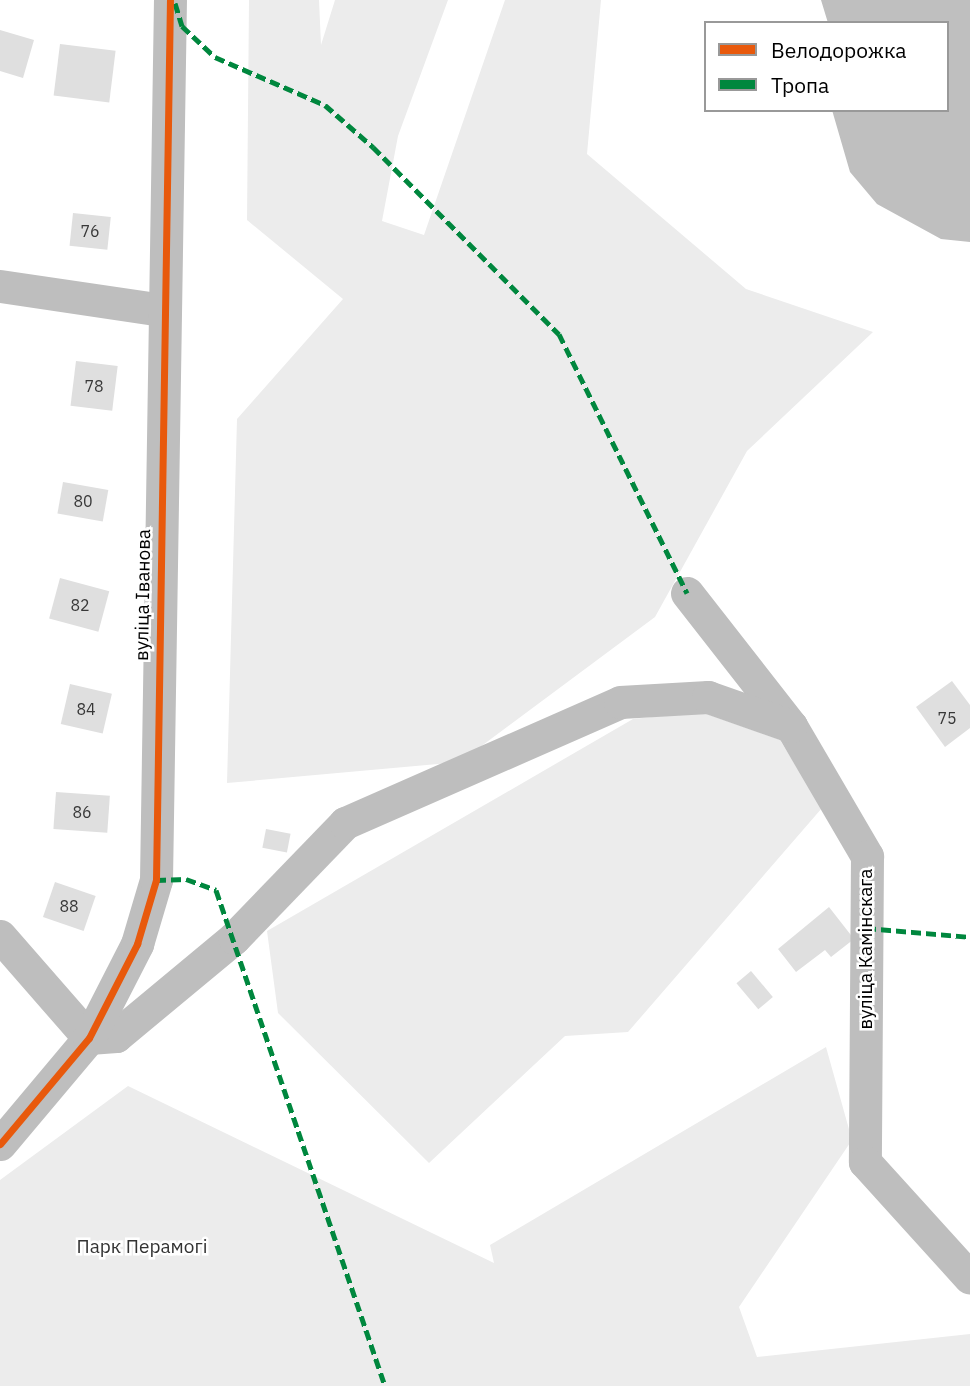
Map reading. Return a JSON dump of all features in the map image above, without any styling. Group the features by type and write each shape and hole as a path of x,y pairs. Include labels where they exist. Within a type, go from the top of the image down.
{"street":[{"name":"вуліца Іванова","path":"0,1144 89,1038 137,944 156,880 170,0"},
{"path":"0,286 163,310"},
{"name":"вуліца Камінскага","path":"687,593 791,726 867,856 865,1162 970,1278"},
{"path":"0,936 89,1038 116,1037 234,938 345,823 620,702 708,697 791,726"}],"green space":[{"path":"249,0 319,0 321,45 335,0 448,0 398,136 382,221 424,235 505,0 601,0 587,154 746,289 873,332 747,451 655,617 460,762 227,783 237,419 343,299 247,220"},
{"path":"701,712 780,740 822,808 628,1032 565,1036 429,1163 278,1013 267,931 633,719"},
{"name":"Парк Перамогі","path":"826,1047 852,1140 739,1307 757,1357 970,1334 970,1386 0,1386 0,1180 128,1086 494,1263 490,1245"}],"shaded area":[{"path":"821,0 970,0 970,242 941,239 877,204 850,172 833,112 949,112 949,21 827,21"}],"building":[{"path":"0,30 34,40 23,78 0,71"},
{"path":"60,44 116,51 109,102 54,96"},
{"path":"73,213 111,217 107,250 70,246"},
{"path":"76,361 118,366 112,411 71,406"},
{"path":"63,482 108,490 103,522 57,514"},
{"path":"60,578 109,591 98,632 49,619"},
{"path":"952,681 970,705 970,728 945,747 916,707"},
{"path":"70,684 112,694 103,734 61,724"},
{"path":"56,792 110,796 107,833 53,829"},
{"path":"266,829 291,834 287,852 262,848"},
{"path":"55,882 96,896 84,931 43,917"},
{"path":"829,907 854,939 831,957 825,950 796,972 778,949"},
{"path":"751,971 773,997 758,1009 736,983"}],"marked path":[{"path":"175,3 182,26 215,57 325,105 373,147 559,334 687,593"},
{"path":"156,880 186,879 216,890 385,1386"},
{"path":"866,928 970,937"}],"cycle path":[{"path":"0,1144 89,1038 137,944 156,880 170,0"}]}
